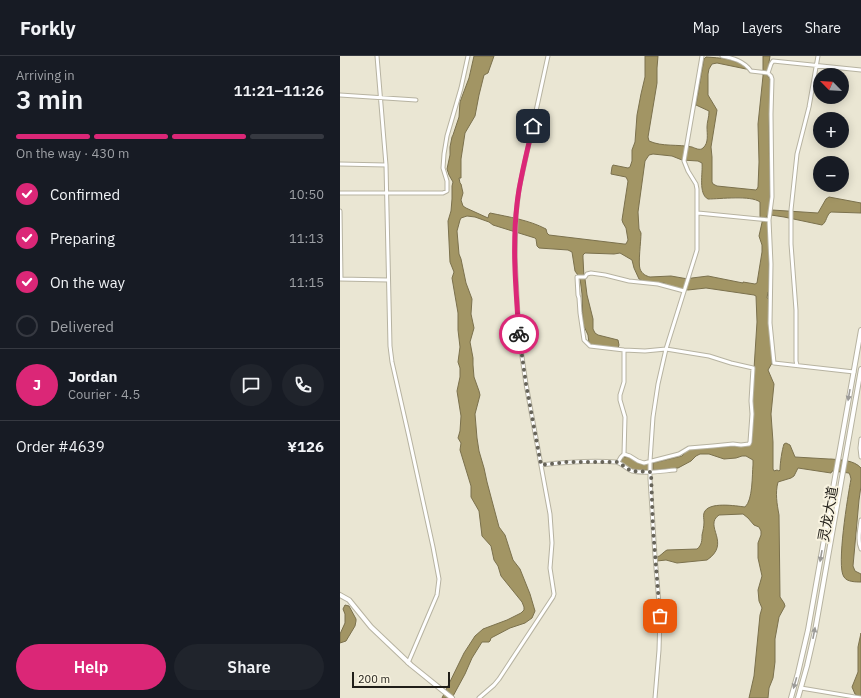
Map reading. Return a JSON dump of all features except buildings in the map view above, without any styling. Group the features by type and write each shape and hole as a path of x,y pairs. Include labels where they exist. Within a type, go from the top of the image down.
{"main road":[{"name":"灵龙大道","path":"791,698 807,635 861,330"},
{"name":"灵龙大道","path":"798,698 813,637 861,372"},
{"path":"340,595 349,600 371,627 408,663 452,698"}],"street":[{"path":"377,56 386,165 390,346 392,362 439,579 437,595 408,663"},
{"path":"340,193 443,193 447,191 447,181 443,168 444,154 447,136 461,88 468,56"},
{"path":"479,698 494,686 499,679 553,596 554,591 550,568 552,543 551,522 526,384 519,336 516,303 515,257 516,216 520,182 548,56"},
{"path":"655,698 660,616 653,536 650,461 655,402 666,349 697,250 697,186 684,161 702,56"},
{"path":"722,56 746,65 751,71 768,73 772,79 772,197 768,220 771,264 770,323 774,363 854,372"},
{"path":"797,365 791,221 797,154 809,107 818,56"},
{"path":"768,73 773,61 861,70"},
{"path":"340,95 416,100"},
{"path":"340,164 386,165"},
{"path":"340,211 340,280 388,280"},
{"path":"698,213 768,220"},
{"path":"624,454 640,462 679,454 693,447 733,444 741,445 750,443 752,414 752,368 731,364 709,356 666,349 645,351 624,350 590,346 585,342 578,295 577,277 585,277 590,274 605,275 629,281 658,284 684,291"},
{"path":"618,462 624,454 625,417 620,398 620,393 624,382 624,350"},
{"path":"861,439 861,457"},
{"path":"541,465 567,462 618,462 631,471 651,472 675,470"},
{"path":"861,520 859,545 861,549"},
{"path":"801,688 859,697"}],"shaded area":[{"path":"474,56 494,56 488,73 484,75 475,116 465,133 461,159 461,178 459,178 463,193 461,200 463,206 488,218 490,213 533,223 546,229 549,235 626,244 628,240 626,228 622,220 628,181 626,177 611,174 613,165 628,168 630,167 632,161 637,115 645,77 645,56 658,56 657,83 648,137 649,141 659,144 687,146 699,149 702,149 705,146 707,141 709,111 696,105 704,59 706,57 727,59 743,65 747,69 717,63 712,64 709,69 708,95 717,110 711,147 712,182 717,186 756,190 758,187 758,124 763,76 763,56 770,56 767,75 770,79 770,193 769,212 766,218 768,226 769,250 769,291 767,298 770,299 772,359 772,363 768,370 774,384 771,414 773,469 774,471 780,470 784,444 786,443 790,445 795,457 843,460 855,463 861,468 861,486 853,566 855,571 861,574 861,582 845,579 842,571 841,560 843,530 851,479 849,473 832,471 831,473 798,468 794,476 778,482 777,486 779,515 780,597 785,606 779,617 775,639 773,678 769,688 768,698 749,698 754,676 762,608 759,601 758,590 762,576 758,558 758,543 761,535 759,527 754,525 743,514 719,515 715,519 714,524 718,541 717,547 714,554 707,560 677,563 666,560 657,561 657,557 667,550 697,549 699,547 702,541 704,513 707,509 723,505 745,507 748,504 751,493 753,460 746,456 724,459 709,454 700,454 678,468 653,470 653,463 682,456 688,450 693,448 741,446 752,443 752,400 757,322 756,296 706,288 688,290 669,286 664,283 649,283 639,279 632,260 620,253 585,253 583,255 584,278 593,319 593,329 598,335 618,340 619,345 618,348 591,345 583,324 580,278 575,271 572,252 568,250 539,248 535,238 493,225 475,217 467,216 461,218 457,231 459,254 466,283 472,299 471,314 474,328 470,342 474,377 480,395 475,414 479,451 499,527 505,535 513,560 520,569 535,611 532,618 525,623 510,628 491,638 489,642 482,642 472,658 452,698 442,698 464,653 475,636 483,629 507,620 524,610 522,602 501,576 498,566 494,560 491,546 482,536 479,511 471,497 471,486 460,450 461,443 458,438 461,416 457,391 460,377 458,362 460,347 458,313 452,278 454,272 450,262 448,221 451,211 453,182 447,169 452,137 459,117 460,102 469,78","holes":["653,154 672,156 682,160 698,161 702,163 702,188 703,193 708,199 743,198 760,202 760,217 763,218 759,236 762,245 762,252 757,283 743,283 708,276 688,279 671,276 650,277 641,271 639,266 641,233 639,229 638,212 645,161 649,155"]},
{"path":"829,197 861,203 861,213 831,212 822,225 771,215 772,210 818,213 826,199"},
{"path":"623,457 630,458 641,463 648,463 649,470 627,467 621,462"},
{"path":"345,605 349,606 356,621 355,626 346,641 340,643 340,634 345,623 345,614 343,609"},
{"path":"861,633 861,698 855,694 852,687 858,672 858,647"}],"way so far":[{"path":"519,334 526,384 541,465 567,462 618,462 631,471 651,472 650,479 653,529 660,616"}],"route":[{"path":"519,334 516,303 516,216 519,189 533,126"}]}
